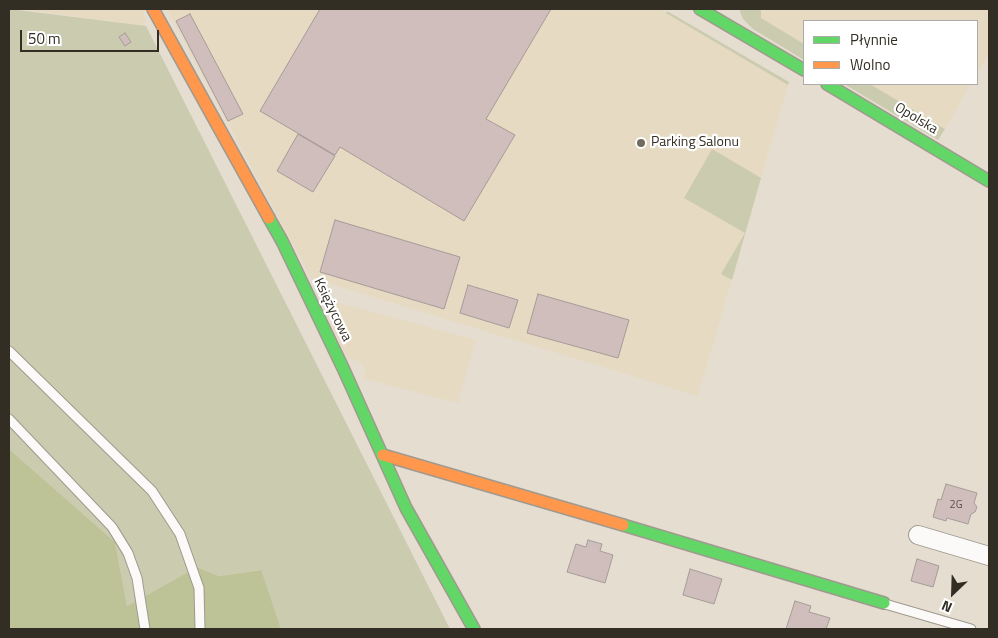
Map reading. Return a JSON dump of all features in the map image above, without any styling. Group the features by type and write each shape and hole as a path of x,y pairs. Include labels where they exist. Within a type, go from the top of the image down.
{"street":[{"name":"Księżycowa","path":"153,9 282,242 343,368 406,508 474,629"},
{"path":"700,9 803,69"},
{"name":"Opolska","path":"829,85 989,180"},
{"path":"383,455 884,603"},
{"path":"918,535 989,556"}],"lane":[{"path":"9,352 152,491 180,534 199,588 200,629"},
{"path":"9,419 112,527 128,553 137,578 144,629"},
{"path":"884,603 971,629"}],"shaded area":[{"path":"17,9 143,9 146,26"},
{"path":"167,9 660,9 788,85 698,396 311,278"},
{"path":"745,9 989,9 989,53 978,72 978,20 803,20 803,43"},
{"path":"872,85 970,85 945,129"},
{"path":"321,298 476,340 458,403 362,378 366,371 359,361 347,359"}],"green space":[{"path":"9,9 146,26 450,629 281,629 260,570 219,576 197,567 127,606 115,542 9,449"},
{"path":"739,9 761,9 761,18 803,43 803,59 753,29 743,19"},
{"path":"667,11 789,82 788,85 666,13"},
{"path":"846,85 872,85 945,129 938,140"},
{"path":"712,149 761,178 732,280 721,274 745,233 684,198"},
{"path":"9,449 115,542 127,606 197,567 219,576 261,570 281,629 9,629"}],"building":[{"path":"320,9 551,9 486,119 515,135 464,221 340,147 335,155 260,111"},
{"path":"190,14 243,114 228,121 176,21"},
{"path":"125,33 131,42 125,46 119,37"},
{"path":"298,134 335,156 313,192 277,171"},
{"path":"335,220 460,257 444,309 320,272"},
{"path":"468,285 518,300 509,328 460,313"},
{"path":"538,294 629,320 618,358 527,333"},
{"path":"946,484 977,493 974,503 977,507 975,512 971,514 968,524 947,518 946,521 933,517 938,499 941,500"},
{"path":"588,540 602,544 600,551 613,555 605,583 567,572 576,544 586,547"},
{"path":"917,559 939,566 933,587 911,581"},
{"path":"690,569 722,579 714,604 683,595"},
{"path":"795,601 811,606 809,612 830,618 826,629 786,629"}],"traffic: fast":[{"path":"700,9 803,69"},
{"path":"829,85 989,181"},
{"path":"269,218 343,368 406,508 474,629"},
{"path":"623,525 884,603"}],"traffic: slow":[{"path":"153,9 269,218"},
{"path":"383,455 623,525"}],"place":[{"name":"Parking Salonu","path":"641,143"}]}
